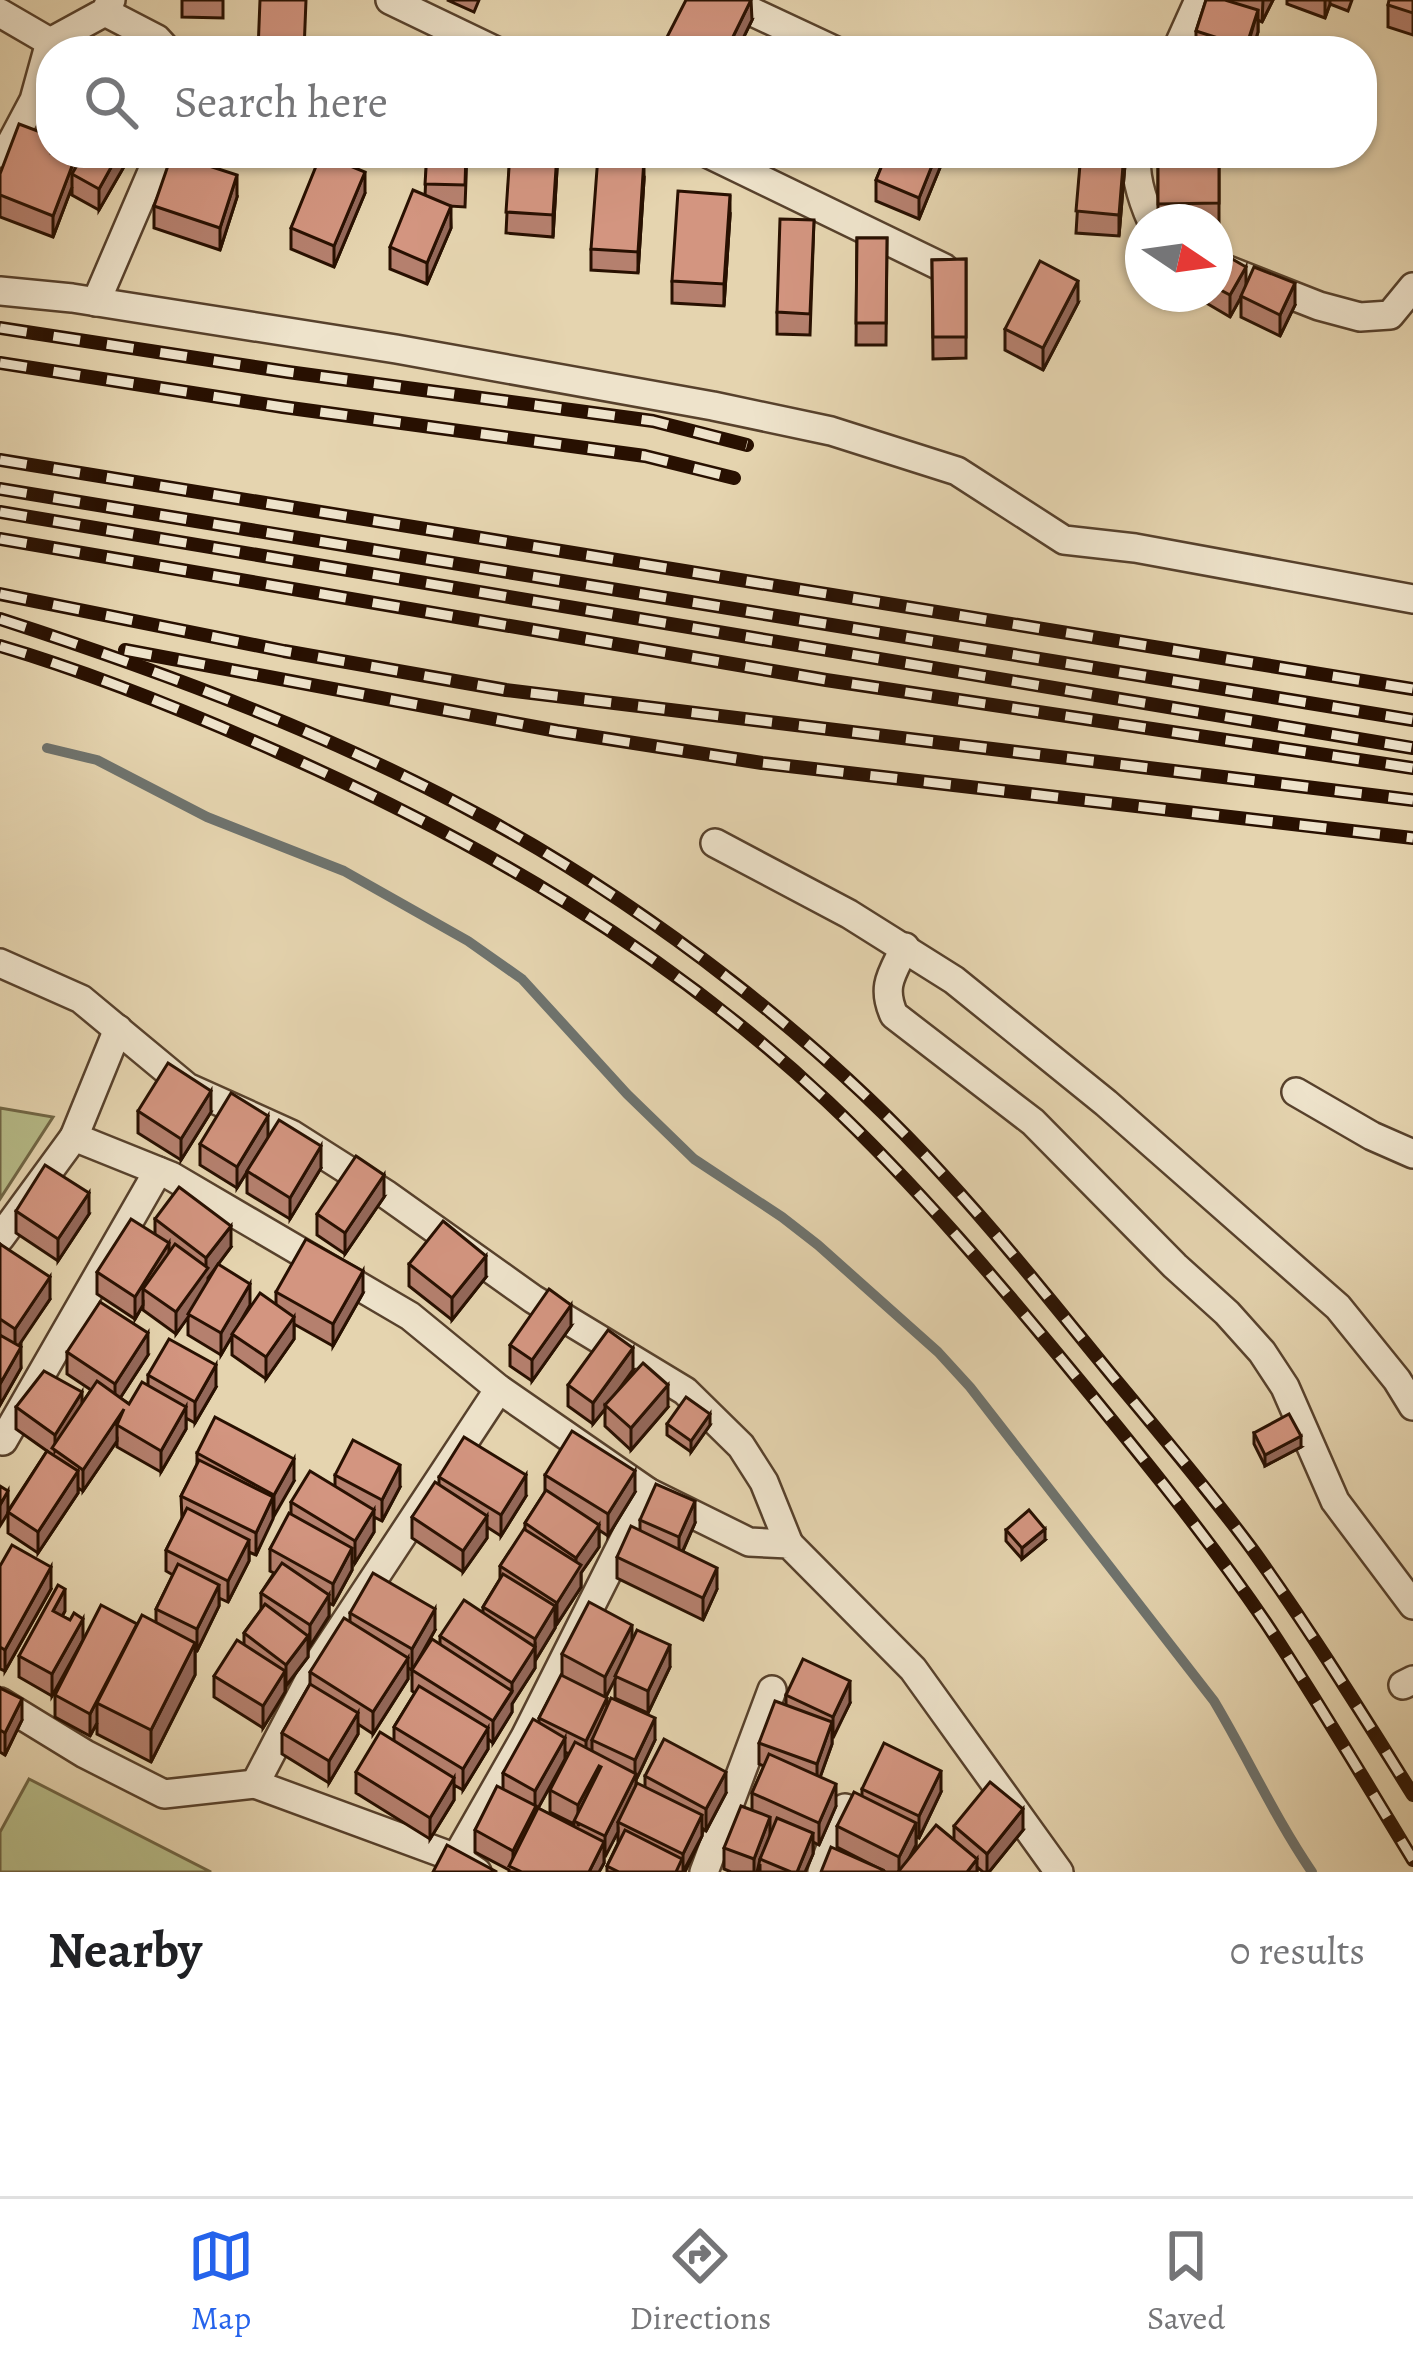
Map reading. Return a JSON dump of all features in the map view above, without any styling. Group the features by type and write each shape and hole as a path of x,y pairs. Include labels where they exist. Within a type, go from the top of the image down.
{"street":[{"path":"389,0 465,36"},
{"path":"727,0 804,36"},
{"path":"1183,36 1199,0"},
{"path":"60,36 108,6 153,36"},
{"path":"0,13 40,36"},
{"path":"0,153 7,151 36,93"},
{"path":"96,302 154,168"},
{"path":"738,168 944,268"},
{"path":"1137,168 1145,204"},
{"path":"1233,273 1286,295 1360,317 1390,315 1413,287"},
{"path":"0,291 419,353 812,427 957,471 1064,540 1135,548 1413,599"},
{"path":"715,843 905,947 955,980 1106,1103 1338,1307 1413,1406"},
{"path":"905,947 889,980 886,998 893,1015 1033,1122 1262,1352 1285,1387 1335,1501 1413,1605"},
{"path":"0,963 81,999 187,1087 291,1134 387,1195 532,1299 685,1390 741,1446 764,1482 789,1544 913,1670 1059,1872"},
{"path":"0,1238 74,1137 118,1029"},
{"path":"1296,1092 1413,1154"},
{"path":"74,1137 158,1171 410,1316 499,1389 648,1492 749,1542 789,1544"},
{"path":"0,1440 158,1171"},
{"path":"255,1784 317,1665 499,1389"},
{"path":"0,1702 85,1754 164,1794 255,1784 466,1865 648,1492"},
{"path":"704,1872 772,1690"},
{"path":"822,1872 845,1808"}],"green space":[{"path":"0,1108 53,1117 0,1199"},
{"path":"29,1779 211,1872 0,1872 0,1832"}],"building":[{"path":"260,0 306,0 305,36 259,36"},
{"path":"686,0 751,0 733,36 668,36"},
{"path":"1206,0 1258,10 1250,36 1196,31"},
{"path":"1389,0 1413,0 1413,13 1388,5"},
{"path":"19,124 36,130 36,168 71,168 53,216 0,195 0,174"},
{"path":"75,168 111,168 99,189 72,174"},
{"path":"167,168 215,168 237,175 220,228 154,206"},
{"path":"315,168 365,172 334,246 291,228"},
{"path":"426,168 466,168 465,185 425,184"},
{"path":"509,168 556,168 553,215 506,212"},
{"path":"597,168 643,168 638,252 591,249"},
{"path":"881,168 931,168 919,198 876,180"},
{"path":"1080,168 1123,168 1119,215 1076,211"},
{"path":"1158,168 1219,168 1219,203 1158,204"},
{"path":"413,190 451,206 427,263 390,247"},
{"path":"678,191 730,195 724,284 672,281"},
{"path":"780,219 814,220 810,314 777,312"},
{"path":"857,238 887,238 886,323 856,323"},
{"path":"966,259 966,337 933,337 932,260"},
{"path":"1233,259 1246,267 1233,290"},
{"path":"1040,261 1078,281 1043,348 1005,329"},
{"path":"1254,267 1295,283 1280,315 1241,296"},
{"path":"168,1063 211,1091 181,1139 138,1111"},
{"path":"231,1093 268,1116 237,1167 200,1144"},
{"path":"279,1120 321,1146 290,1198 247,1171"},
{"path":"356,1156 384,1175 345,1233 317,1214"},
{"path":"45,1165 89,1193 58,1239 16,1211"},
{"path":"179,1187 231,1226 206,1258 155,1219"},
{"path":"131,1219 169,1243 135,1297 97,1272"},
{"path":"443,1221 486,1256 452,1298 409,1264"},
{"path":"306,1239 363,1271 333,1324 276,1292"},
{"path":"0,1244 50,1277 15,1329 0,1319"},
{"path":"175,1244 208,1268 176,1312 143,1289"},
{"path":"218,1264 250,1284 221,1333 188,1314"},
{"path":"549,1289 571,1305 532,1360 510,1345"},
{"path":"260,1293 294,1317 266,1357 232,1334"},
{"path":"100,1302 148,1333 115,1384 67,1352"},
{"path":"608,1330 633,1348 593,1403 568,1385"},
{"path":"0,1335 21,1347 0,1384"},
{"path":"169,1339 216,1365 195,1402 148,1375"},
{"path":"643,1363 668,1385 631,1428 605,1405"},
{"path":"44,1371 82,1392 55,1435 16,1407"},
{"path":"97,1381 129,1404 142,1382 186,1407 161,1451 117,1425 124,1409 83,1470 52,1448"},
{"path":"686,1397 710,1414 691,1441 667,1424"},
{"path":"1289,1414 1301,1436 1265,1455 1254,1433"},
{"path":"215,1417 294,1459 274,1495 197,1453"},
{"path":"572,1431 635,1471 608,1514 545,1475"},
{"path":"464,1437 526,1475 501,1515 439,1477"},
{"path":"353,1440 400,1465 382,1500 335,1475"},
{"path":"47,1451 78,1471 38,1532 8,1512"},
{"path":"199,1460 273,1497 256,1533 181,1496"},
{"path":"310,1471 374,1510 355,1541 291,1502"},
{"path":"435,1482 487,1516 463,1551 412,1517"},
{"path":"656,1484 695,1501 679,1537 640,1520"},
{"path":"546,1490 599,1525 576,1558 525,1523"},
{"path":"187,1508 249,1540 228,1581 166,1550"},
{"path":"1029,1510 1045,1529 1022,1548 1006,1530"},
{"path":"289,1513 352,1548 333,1584 270,1549"},
{"path":"631,1526 717,1568 703,1598 617,1557"},
{"path":"524,1529 581,1565 557,1603 500,1566"},
{"path":"12,1545 51,1567 5,1650 0,1647 0,1566"},
{"path":"282,1563 329,1595 310,1625 261,1593"},
{"path":"178,1564 219,1585 197,1629 156,1609"},
{"path":"373,1573 435,1609 412,1649 350,1613"},
{"path":"503,1574 555,1606 535,1639 483,1607"},
{"path":"58,1585 65,1589 53,1611 70,1620 74,1613 83,1619 52,1674 19,1656"},
{"path":"464,1600 535,1647 512,1683 440,1636"},
{"path":"589,1602 632,1625 605,1677 562,1654"},
{"path":"265,1604 308,1636 286,1665 244,1633"},
{"path":"101,1605 137,1624 90,1714 55,1695"},
{"path":"142,1615 195,1643 151,1730 97,1703"},
{"path":"344,1618 408,1658 373,1712 310,1672"},
{"path":"637,1630 670,1645 648,1691 615,1676"},
{"path":"432,1639 512,1691 493,1721 412,1670"},
{"path":"237,1640 285,1671 263,1706 214,1676"},
{"path":"803,1659 850,1681 833,1717 786,1695"},
{"path":"561,1675 607,1698 586,1741 539,1718"},
{"path":"310,1684 358,1713 329,1761 282,1733"},
{"path":"419,1686 488,1728 463,1769 394,1727"},
{"path":"0,1688 22,1699 5,1733 0,1730"},
{"path":"611,1698 655,1718 635,1760 592,1740"},
{"path":"775,1701 832,1722 817,1764 759,1743"},
{"path":"533,1719 565,1738 535,1791 503,1773"},
{"path":"380,1732 454,1778 430,1818 356,1772"},
{"path":"664,1739 726,1772 706,1809 645,1776"},
{"path":"575,1742 636,1774 605,1836 574,1821 601,1767 578,1805 550,1790"},
{"path":"884,1743 941,1771 919,1816 862,1789"},
{"path":"769,1754 836,1784 819,1823 752,1793"},
{"path":"990,1782 1023,1809 987,1854 954,1826"},
{"path":"637,1783 702,1815 683,1854 618,1822"},
{"path":"497,1786 536,1806 513,1851 475,1830"},
{"path":"854,1792 916,1823 899,1857 837,1826"},
{"path":"741,1806 770,1817 754,1859 724,1848"},
{"path":"538,1808 604,1842 589,1872 522,1872 509,1866"},
{"path":"777,1818 813,1833 797,1872 760,1859"},
{"path":"936,1825 977,1859 967,1872 898,1872"},
{"path":"625,1830 682,1859 676,1872 619,1872 607,1866"},
{"path":"447,1845 497,1872 433,1872"},
{"path":"831,1847 883,1870 821,1872"}],"waterway":[{"path":"47,748 97,760 207,817 344,871 468,941 522,979 694,1159 818,1245 938,1352 970,1387 1214,1701 1312,1872"}],"railway":[{"path":"0,328 653,421 747,445"},
{"path":"0,363 645,456 734,478"},
{"path":"0,460 1413,689"},
{"path":"0,489 1413,720"},
{"path":"0,512 1413,748"},
{"path":"0,539 826,680 1413,768"},
{"path":"0,594 506,690 1413,800"},
{"path":"0,619 250,708 432,790 611,895 672,936 789,1028 944,1176 1200,1481 1294,1609 1413,1795"},
{"path":"0,646 210,722 426,823 568,903 702,995 765,1046 926,1201 1151,1469 1266,1623 1413,1860"},
{"path":"125,650 557,731 762,763 1413,838"}]}
